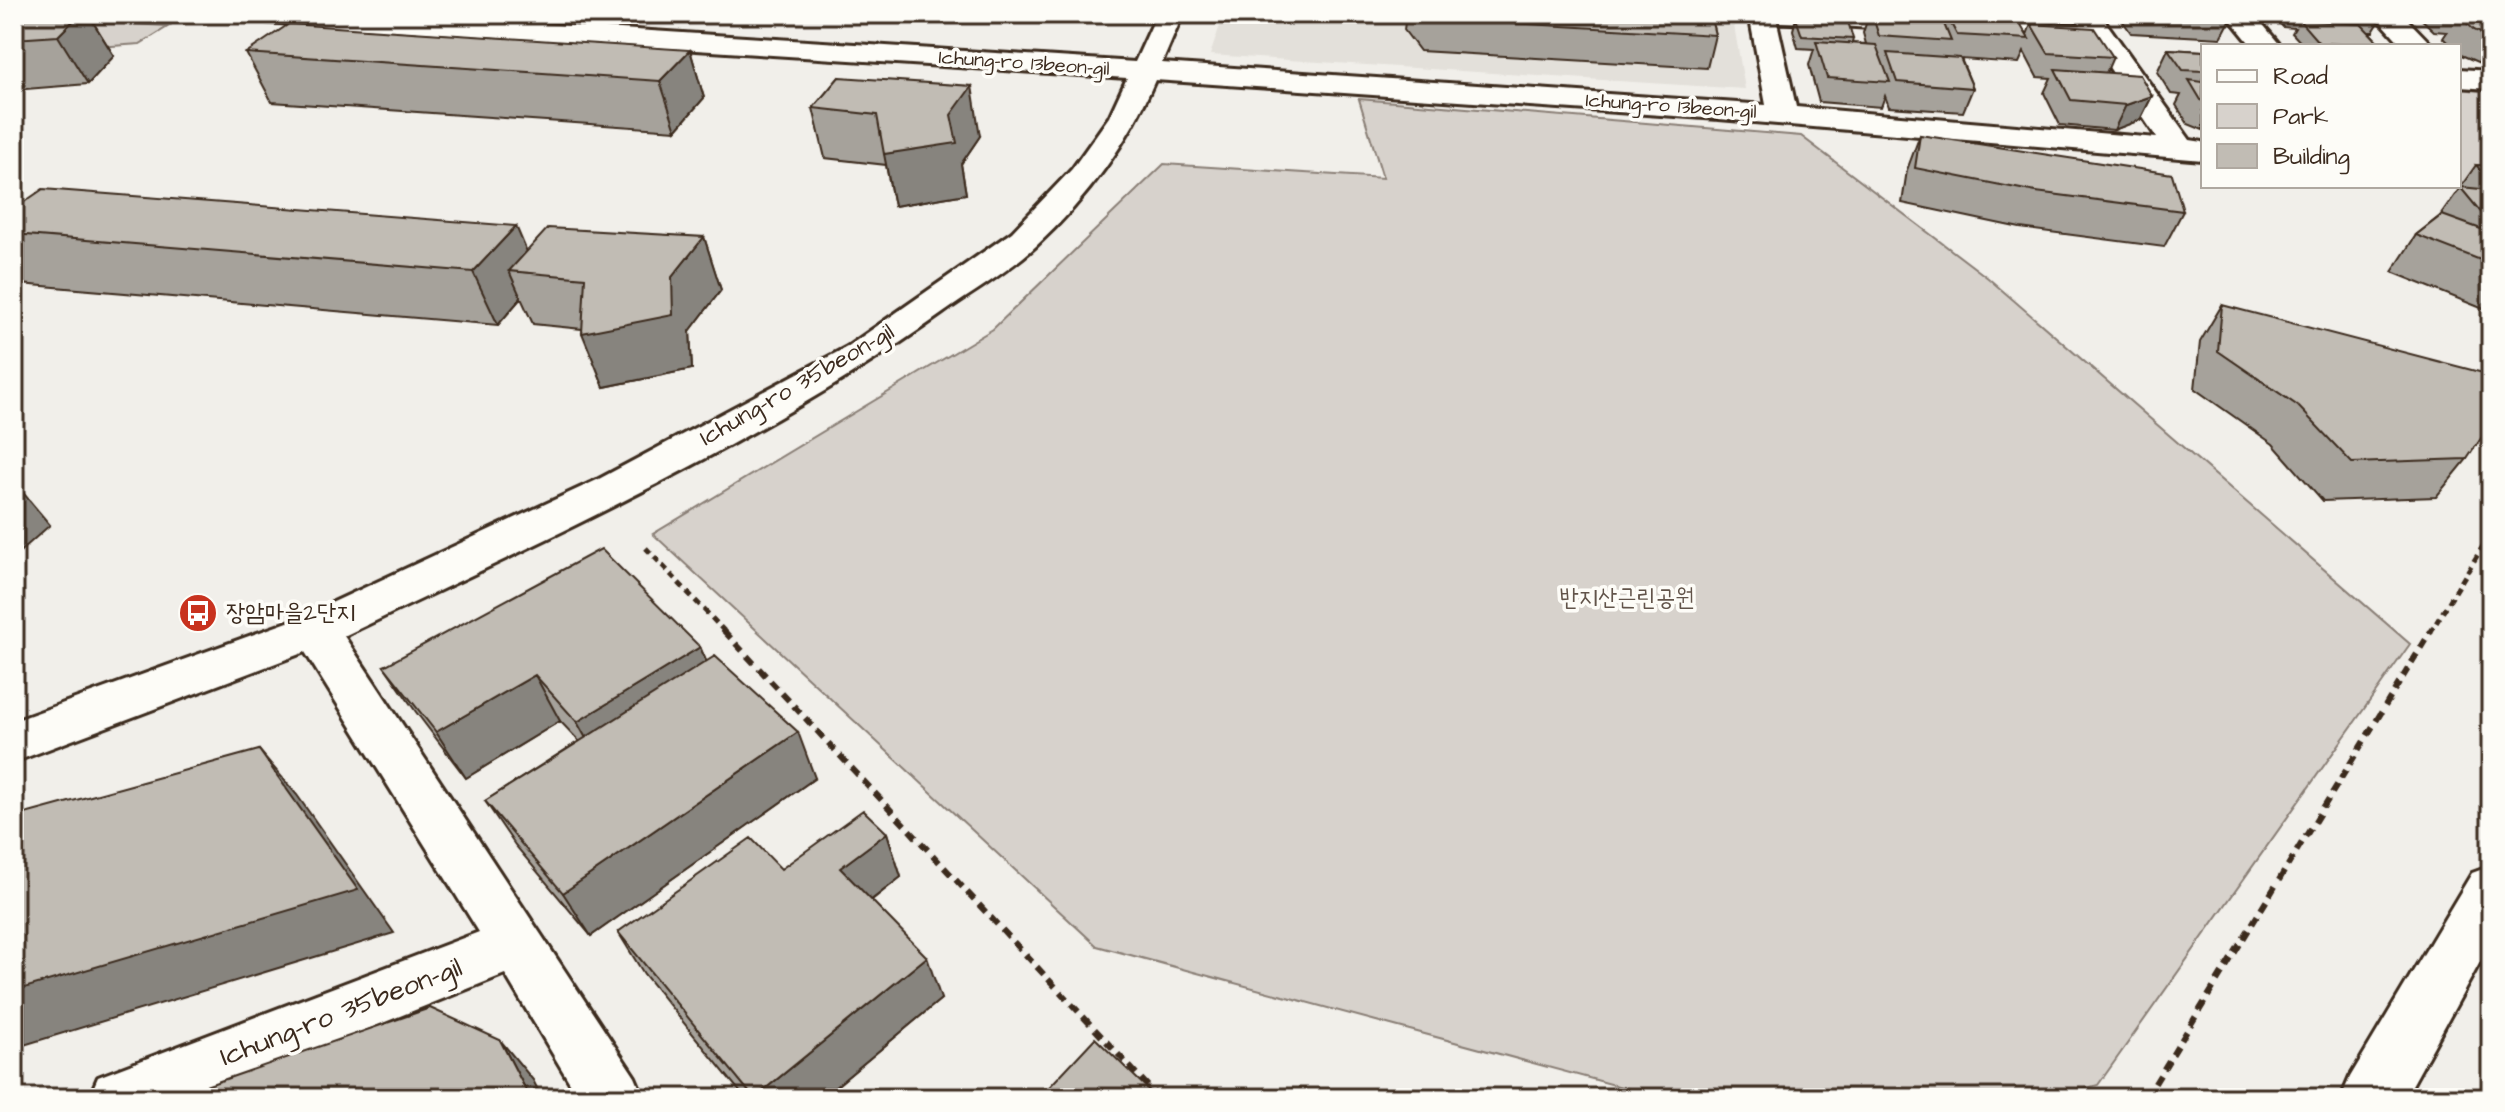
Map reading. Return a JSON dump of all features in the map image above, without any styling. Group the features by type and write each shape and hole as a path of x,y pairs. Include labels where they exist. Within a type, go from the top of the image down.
{"street":[{"name":"Ichung-ro 13beon-gil","path":"265,14 1783,115 2192,150"},
{"name":"Ichung-ro 35beon-gil","path":"14,742 315,630 612,490 860,355 1024,239 1083,176 1124,118 1170,14"},
{"name":"Ichung-ro 13beon-gil","path":"1762,14 1783,115"},
{"name":"Ichung-ro 13beon-gil","path":"1773,14 2093,24 2192,150"},
{"path":"2239,14 2265,44"},
{"path":"2387,14 2417,44"},
{"path":"2461,78 2491,80"},
{"path":"315,630 613,1098"},
{"path":"2372,1098 2491,890"},
{"name":"Ichung-ro 35beon-gil","path":"120,1098 517,943"}],"path":[{"path":"2146,1098 2491,533"},
{"path":"646,548 1159,1098"}],"shaded area":[{"path":"1224,14 1732,14 1745,89 1210,55"}],"green space":[{"path":"14,18 169,26 140,44 14,53"},
{"path":"2461,89 2491,92 2491,184 2461,182"},
{"name":"반지산근린공원","path":"1359,99 1801,136 1988,278 2410,644 2098,1085 2051,1098 1663,1098 1097,946 653,534 993,329 1164,164 1383,178"}],"building":[{"path":"14,14 80,14 58,36 14,39"},
{"path":"1420,14 1710,14 1715,35 1423,18"},
{"path":"1805,14 1846,14 1853,39 1802,36 1796,18"},
{"path":"1872,14 1940,14 1951,41 1879,36"},
{"path":"1946,14 2014,14 2029,39 1957,35"},
{"path":"2458,15 2491,17 2491,38 2474,30"},
{"path":"2299,20 2361,24 2380,44 2340,44 2319,43"},
{"path":"289,24 690,50 660,81 246,53"},
{"path":"2031,24 2094,28 2113,57 2048,53"},
{"path":"1816,41 1876,45 1890,82 1827,78"},
{"path":"2168,49 2201,51 2201,71 2183,70"},
{"path":"1887,53 1960,58 1973,88 1897,82"},
{"path":"2055,69 2140,75 2152,96 2126,105 2071,100"},
{"path":"839,77 972,86 951,115 957,143 884,154 877,115 813,108"},
{"path":"2189,80 2201,82 2201,100"},
{"path":"1920,135 2172,174 2183,211 2036,192 1915,168"},
{"path":"2476,165 2491,166 2491,182"},
{"path":"2461,187 2491,190 2491,264 2416,235 2442,215 2481,229 2489,222"},
{"path":"43,189 516,226 473,272 14,234 14,209"},
{"path":"548,228 704,237 672,277 673,315 582,333 585,278 509,271"},
{"path":"2222,305 2491,375 2486,431 2467,459 2352,463 2298,406 2218,351"},
{"path":"601,549 700,647 577,722 535,675 436,732 384,666"},
{"path":"715,656 798,732 563,893 485,801"},
{"path":"259,750 358,890 14,991 14,817"},
{"path":"863,810 887,833 840,868 927,957 754,1098 618,932 751,838 781,869"},
{"path":"430,1008 500,1040 530,1098 171,1098"},
{"path":"1095,1038 1157,1098 1039,1098"}],"place":[{"name":"장암마을2단지","path":"198,613"}]}
